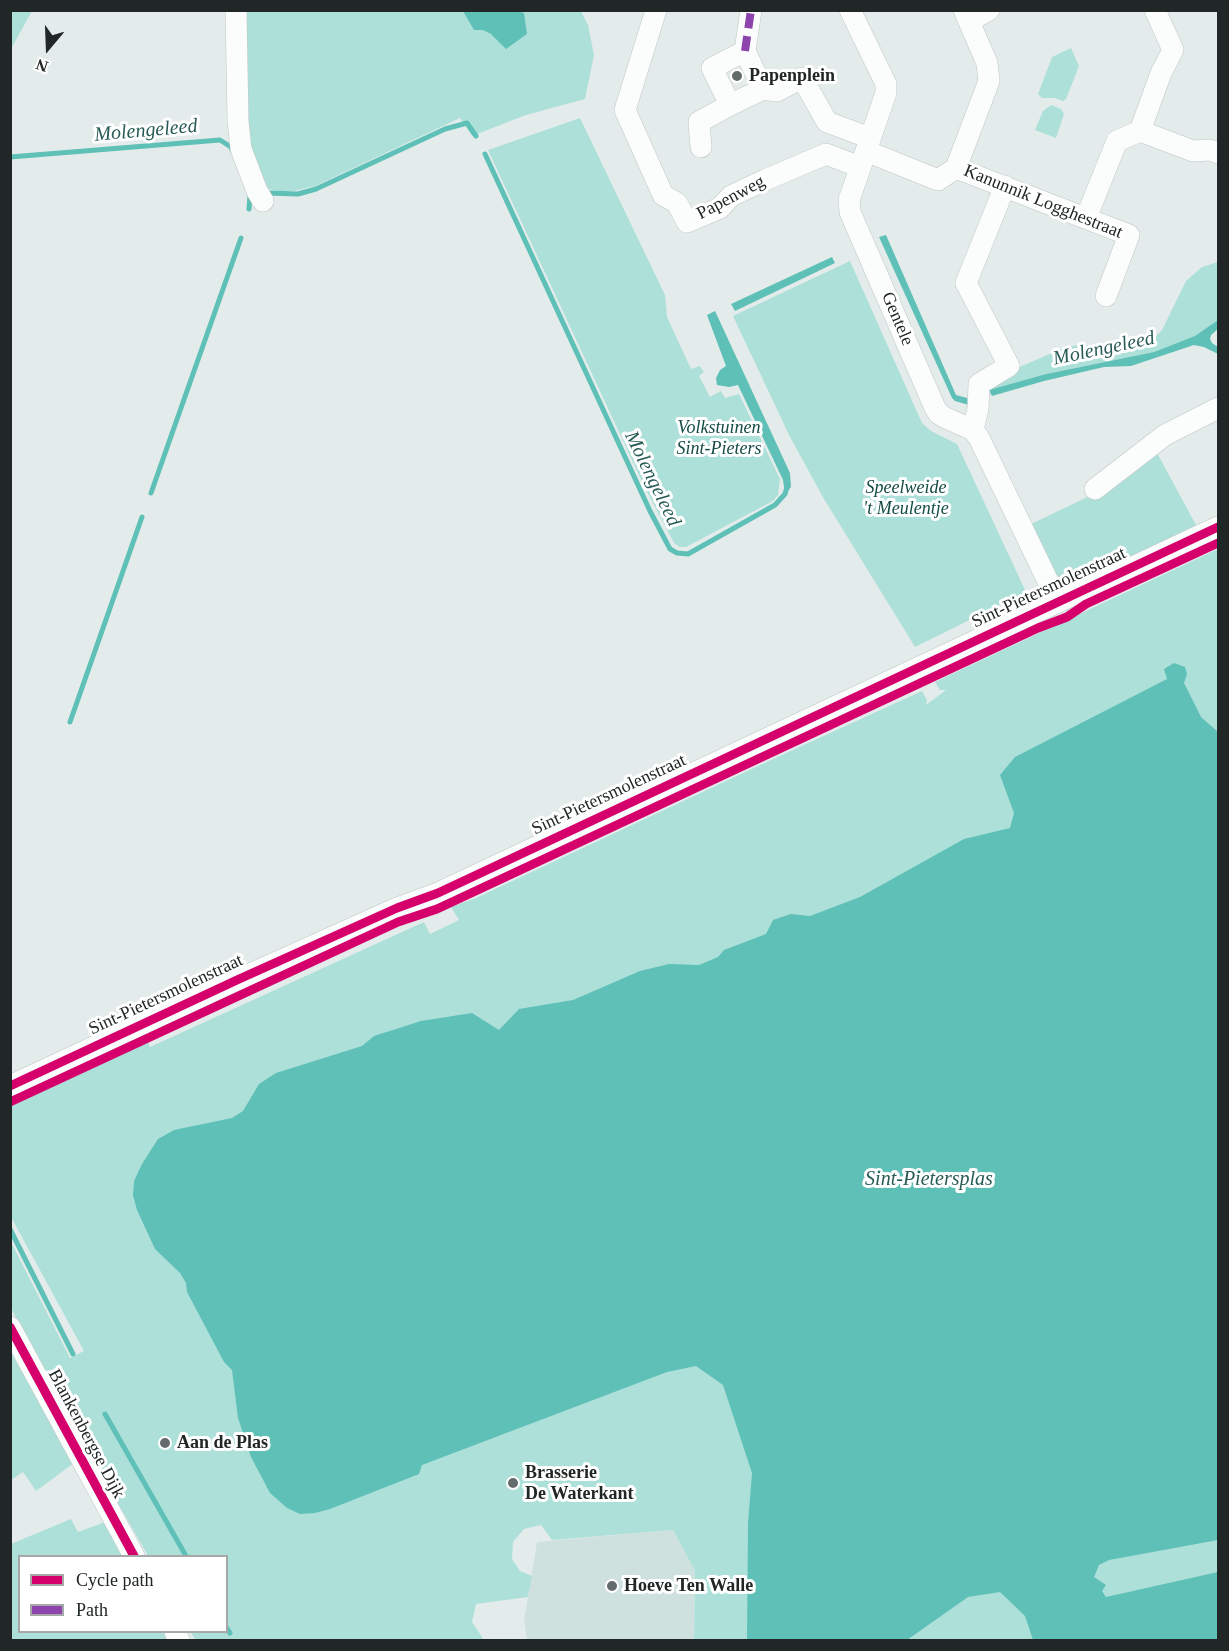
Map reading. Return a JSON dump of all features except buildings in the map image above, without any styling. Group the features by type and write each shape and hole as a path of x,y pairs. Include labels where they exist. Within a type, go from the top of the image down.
{"street":[{"path":"236,10 238,121 241,149 263,201"},
{"name":"Papenweg","path":"656,10 625,110 663,195 677,203 687,222 720,208 731,196 826,154 865,152"},
{"path":"751,10 745,51 763,89"},
{"name":"Gentele","path":"850,10 886,84 886,93 849,200 850,212 935,408 946,418 973,430"},
{"path":"956,168 989,81 987,63 966,16 989,10"},
{"path":"1140,131 1161,74 1173,50 1155,10"},
{"path":"730,105 712,68 745,51"},
{"path":"701,147 699,122 763,89 777,91 802,78 827,122 865,152"},
{"path":"1086,218 1117,141 1140,131 1193,151 1210,150 1218,153"},
{"name":"Kanunnik Logghestraat","path":"865,152 938,180 956,168 1129,235 1106,297"},
{"path":"1005,186 966,283 1009,366 979,384 978,409 973,430 979,438 1058,602"},
{"path":"1095,489 1165,435 1218,408"},
{"name":"Sint-Pietersmolenstraat","path":"10,1086 237,980 397,908 438,893 1218,526"},
{"name":"Blankenbergse Dijk","path":"10,1327 133,1555"}],"shaded area":[{"name":"Hoeve Ten Walle","path":"673,1530 695,1571 694,1640 527,1640 524,1621 537,1542"}],"green space":[{"path":"10,11 32,11 11,49"},
{"path":"241,11 581,11 588,25 594,55 585,99 526,115 472,136 460,118 315,186 279,192 266,188 246,149"},
{"path":"1071,48 1079,66 1066,99 1063,101 1055,98 1042,98 1038,94 1052,57"},
{"path":"1051,105 1061,109 1064,114 1056,138 1035,130 1043,111"},
{"name":"Volkstuinen Sint-Pieters","path":"580,118 665,295 667,317 691,369 700,366 704,372 699,376 710,397 721,391 725,398 739,394 780,479 778,495 773,501 686,547 680,547 674,543 645,488 488,150"},
{"name":"Speelweide 't Meulentje","path":"850,261 922,423 931,431 957,444 1026,592 915,647 824,499 790,437 733,316"},
{"path":"1218,262 1218,320 1196,336 1154,352 1046,374 989,390 989,387 1010,371 1066,347 1078,345 1136,346 1152,340 1162,330 1186,281 1202,267"},
{"path":"1156,451 1196,525 1066,589 1062,588 1029,525 1098,492"},
{"name":"Sint-Pietersplas","path":"1218,549 1218,1640 694,1640 695,1571 673,1530 552,1540 541,1525 524,1529 513,1542 512,1559 520,1571 532,1576 528,1597 476,1604 472,1622 484,1640 196,1640 191,1633 228,1633 228,1555 147,1555 44,1373 11,1308 10,1240 70,1358 84,1351 11,1217 11,1106 148,1042 150,1047 424,922 430,934 459,920 451,907 476,898 922,691 927,700 926,705 946,690 940,690 935,682"},
{"path":"10,1351 74,1463 36,1491 23,1472 11,1480"},
{"path":"71,1519 78,1532 108,1521 127,1555 18,1555 18,1633 164,1633 168,1640 11,1640 11,1544"}],"water":[{"path":"463,11 524,13 527,34 506,49 491,34 483,30 474,30"},
{"path":"886,235 956,395 967,398 969,405 952,398 879,237"},
{"path":"832,257 835,263 735,311 731,304"},
{"path":"715,311 790,473 791,487 785,494 783,480 738,385 729,387 717,385 716,378 720,370 726,366 707,315"},
{"path":"1218,320 1218,329 1210,339 1218,347 1218,354 1194,345 1131,366 1104,367 992,396 989,390 1046,374 1154,352 1195,336"},
{"name":"Sint-Pietersplas","path":"1174,663 1185,667 1187,674 1184,683 1201,717 1218,732 1218,1540 1109,1560 1099,1565 1094,1577 1106,1585 1102,1591 1106,1597 1218,1572 1218,1640 1033,1640 1025,1616 1000,1592 968,1597 907,1640 747,1640 748,1523 752,1473 723,1385 696,1366 667,1372 422,1465 419,1474 330,1509 300,1514 287,1508 270,1493 251,1457 238,1418 232,1370 224,1362 187,1292 186,1283 180,1273 155,1249 137,1210 133,1195 134,1181 158,1139 174,1130 232,1118 243,1111 259,1084 276,1073 362,1046 374,1036 421,1021 472,1013 499,1030 519,1009 573,1000 640,971 669,964 699,965 718,957 724,950 766,934 773,920 791,914 810,916 860,897 964,839 1010,828 1014,813 1000,775 1015,757 1167,679 1164,669"}],"waterway":[{"name":"Molengeleed","path":"267,193 298,194 316,189 445,129 467,123 476,136"},
{"name":"Molengeleed","path":"10,157 220,140 231,147 233,152"},
{"name":"Molengeleed","path":"485,154 650,511 670,549 677,553 688,554 775,505 785,494 787,487"},
{"path":"249,209 250,195"},
{"path":"151,493 241,238"},
{"path":"70,722 142,517"},
{"path":"10,1229 73,1354"},
{"path":"105,1414 185,1555"}],"marked path":[{"path":"745,51 751,10"}],"cycle path":[{"path":"10,1086 237,980 397,908 438,893 1218,527"},
{"path":"10,1102 398,922 437,909 1038,628 1067,617 1086,604 1218,543"},
{"path":"10,1327 133,1555"}],"place":[{"name":"Papenplein","path":"737,76"},
{"name":"Aan de Plas","path":"165,1443"},
{"name":"Brasserie De Waterkant","path":"513,1483"},
{"name":"Hoeve Ten Walle","path":"612,1586"}]}
